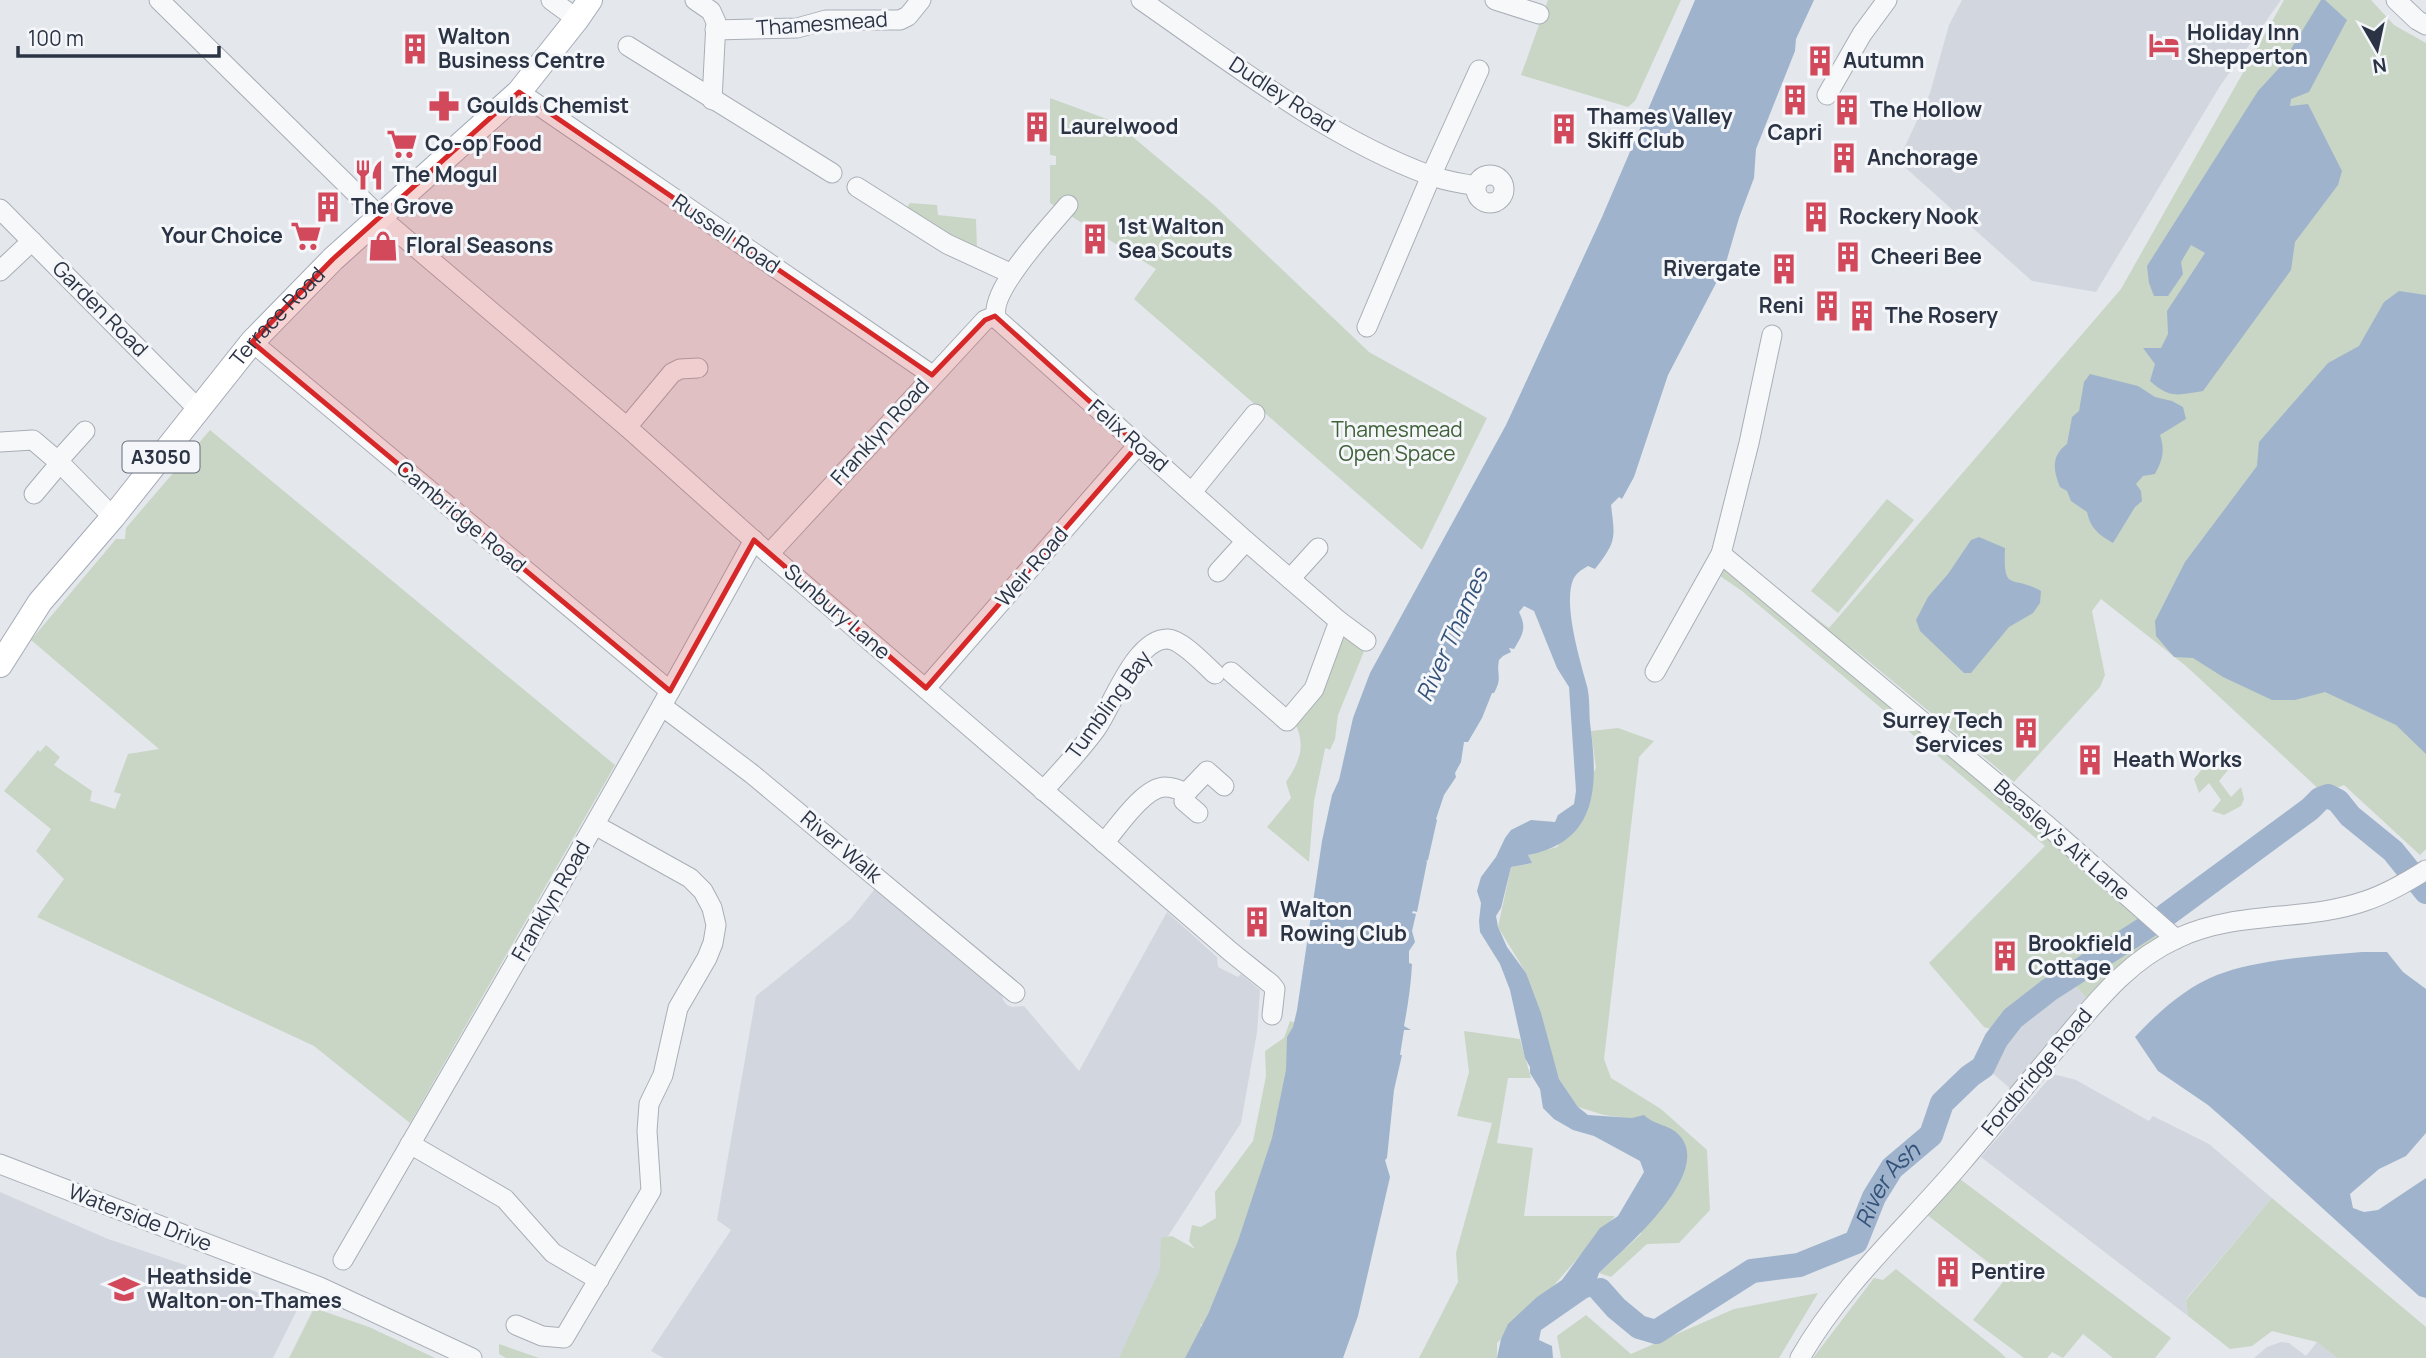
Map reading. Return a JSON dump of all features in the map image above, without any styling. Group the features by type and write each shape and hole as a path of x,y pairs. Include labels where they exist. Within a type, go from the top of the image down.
{"main road":[{"name":"Terrace Road","path":"0,665 40,602 113,517 252,342 293,298 519,92 584,10"}],"street":[{"path":"159,0 380,217"},
{"path":"551,0 584,10"},
{"path":"695,0 711,11 716,22 712,100"},
{"name":"Thamesmead","path":"715,30 797,29 826,20 900,20 908,16 921,0"},
{"name":"Dudley Road","path":"1141,0 1250,75 1356,142 1431,176 1476,186"},
{"path":"1495,0 1539,14"},
{"path":"1827,94 1862,34 1887,0"},
{"path":"2396,0 2417,20 2426,24"},
{"path":"628,46 832,173"},
{"path":"1367,327 1479,69"},
{"name":"Russell Road","path":"519,92 932,375"},
{"path":"857,187 947,244 1012,274"},
{"path":"995,316 997,298 1012,274 1068,205"},
{"name":"Garden Road","path":"0,209 199,410"},
{"name":"Sunbury Lane","path":"380,217 627,427 769,554 1270,984 1275,989 1272,1015"},
{"path":"0,271 32,241"},
{"name":"Franklyn Road","path":"769,554 932,375 985,320 995,316"},
{"name":"Felix Road","path":"995,316 1009,332 1246,541 1366,641"},
{"path":"1655,672 1721,554 1772,335"},
{"name":"Cambridge Road","path":"252,342 666,699"},
{"path":"627,427 672,373 680,369 698,368"},
{"path":"1192,492 1255,414"},
{"path":"34,494 85,431"},
{"path":"0,442 33,440 59,462 113,517"},
{"name":"Weir Road","path":"926,688 1139,445"},
{"name":"Franklyn Road","path":"343,1260 595,825 754,540"},
{"path":"1217,572 1246,541"},
{"path":"1290,579 1318,548"},
{"name":"Beasley's Ait Lane","path":"1721,554 2048,826 2176,939"},
{"name":"Tumbling Bay","path":"1043,791 1097,728 1136,659 1156,642 1163,639 1177,641 1287,721 1314,689 1339,621"},
{"name":"River Walk","path":"666,699 1015,993"},
{"path":"1198,813 1184,801 1186,793 1207,771 1224,786"},
{"path":"1104,843 1143,798 1153,791 1165,787 1186,793"},
{"path":"516,1325 542,1336 564,1338 651,1191 649,1104 663,1075 678,1008 707,958 716,925 712,908 703,891 690,878 595,825"},
{"name":"Fordbridge Road","path":"1800,1358 1838,1302 1963,1161 2106,990 2145,956 2195,930 2241,919 2315,911 2364,902 2396,888 2425,870"},
{"path":"410,1144 505,1199 552,1253 599,1279"},
{"name":"Waterside Drive","path":"0,1164 320,1287 472,1358"}],"highlighted area":[{"path":"519,92 932,375 985,320 995,316 1138,445 926,688 754,540 670,691 252,342 333,259"}],"shaded area":[{"path":"1962,0 2281,0 2220,86 2096,292 2032,281 1898,161 1930,93 1949,25"},
{"path":"877,886 1002,989 1003,1000 1007,1005 1024,1006 1079,1071 1167,912 1217,957 1218,967 1238,977 1241,974 1260,990 1257,1032 1241,1123 1165,1241 1165,1270 1125,1358 664,1358 651,1351 731,1230 717,1220 756,996 851,919"},
{"path":"2073,983 2090,1002 2014,1092 1990,1071 2019,1020"},
{"path":"2053,1074 2076,1080 2149,1121 2153,1116 2209,1144 2272,1198 2186,1299 2188,1316 1981,1157"},
{"name":"Heathside Walton-on-Thames","path":"0,1192 108,1239 200,1270 298,1308 273,1358 0,1358"},
{"path":"2281,1342 2289,1343 2306,1356 2317,1342 2337,1358 2254,1358 2267,1347"}],"green space":[{"path":"1548,0 1681,0 1635,101 1628,107 1521,75"},
{"path":"2284,0 2371,0 2394,25 2426,43 2426,849 2420,855 2344,785 2323,793 2186,666 2101,599 2092,611 2105,675 2100,687 2014,782 1849,645 2169,933 2090,1002 2073,983 2019,1020 2011,1035 1984,1027 1929,963 2045,846 1742,591 1720,576 1734,551 1781,592 1829,628 2121,289"},
{"name":"Thamesmead Open Space","path":"1050,98 1115,122 1214,205 1369,352 1487,418 1422,550 1134,299 1156,269 1050,203 1050,165 1056,165 1056,156 1050,155"},
{"path":"910,203 937,205 938,215 976,219 977,250 946,235 906,209"},
{"path":"210,430 615,765 410,1123 314,1046 37,917 64,879 36,851 51,829 4,791 38,750 40,752 46,745 60,757 54,765 92,791 90,801 115,809 121,794 114,792 128,754 159,749 31,640 116,539 125,539 126,528"},
{"path":"1887,499 1914,520 1838,613 1811,591"},
{"path":"1345,635 1365,649 1338,715 1335,739 1330,750 1325,749 1314,801 1309,862 1267,827 1291,798 1286,782 1298,760 1301,746 1295,723 1320,692"},
{"path":"1618,728 1654,741 1639,757 1604,1059 1611,1078 1661,1109 1707,1150 1710,1210 1679,1243 1647,1244 1611,1277 1599,1273 1641,1234 1650,1121 1604,1115 1578,1107 1559,1079 1526,973 1498,927 1511,867 1531,863 1528,855 1557,847 1596,768 1591,731"},
{"path":"2218,762 2228,770 2219,781 2231,797 2241,787 2244,799 2241,806 2224,815 2212,811 2221,800 2209,783 2199,793 2194,779 2203,768"},
{"path":"1290,1021 1301,1025 1278,1146 1208,1314 1203,1325 1200,1324 1205,1332 1196,1358 1119,1358 1160,1269 1161,1238 1172,1236 1195,1249 1189,1241 1192,1225 1201,1227 1216,1218 1215,1192 1253,1141 1266,1076 1265,1051 1284,1038"},
{"path":"1464,1031 1520,1039 1531,1078 1508,1078 1497,1143 1533,1148 1524,1216 1615,1216 1555,1284 1497,1343 1497,1358 1419,1358 1458,1282 1456,1253 1492,1123 1457,1116 1469,1072"},
{"path":"1960,1179 2171,1338 2155,1358 2113,1358 2083,1334 2063,1358 2052,1352 2047,1358 2024,1358 1973,1320 2007,1277 1926,1214"},
{"path":"2272,1198 2426,1327 2426,1358 2337,1358 2317,1342 2272,1331 2252,1346 2230,1349 2188,1316 2186,1300"},
{"path":"1896,1269 2006,1358 1813,1358 1874,1278 1883,1280"},
{"path":"1818,1293 1779,1358 1561,1358 1557,1336 1586,1315 1631,1354 1734,1309"},
{"path":"314,1308 369,1327 435,1358 289,1358"},
{"path":"499,1344 539,1358 506,1358 499,1354"}],"water":[{"name":"River Thames","path":"1695,0 1814,0 1796,39 1795,51 1756,149 1754,178 1725,266 1668,375 1634,477 1622,499 1619,497 1611,505 1611,545 1595,569 1588,566 1573,580 1570,591 1571,618 1588,691 1593,745 1593,787 1589,806 1581,823 1569,837 1552,848 1528,855 1532,863 1511,867 1501,908 1496,916 1507,947 1526,973 1541,1013 1559,1079 1578,1107 1588,1115 1632,1118 1644,1115 1672,1129 1680,1136 1687,1152 1685,1170 1661,1210 1599,1273 1596,1282 1605,1284 1610,1297 1623,1310 1620,1314 1604,1298 1595,1295 1541,1330 1539,1340 1552,1346 1553,1358 1497,1358 1508,1324 1537,1297 1562,1280 1600,1228 1618,1216 1644,1172 1640,1161 1594,1136 1573,1130 1554,1119 1543,1108 1540,1089 1525,1058 1510,990 1500,964 1480,932 1481,903 1477,891 1481,877 1496,857 1505,838 1511,830 1531,820 1555,822 1558,815 1574,804 1576,791 1569,687 1557,668 1534,611 1524,606 1519,612 1523,622 1522,635 1514,649 1509,648 1511,652 1499,660 1497,688 1468,742 1464,742 1456,777 1444,795 1426,861 1417,912 1412,913 1416,914 1412,931 1415,942 1409,951 1412,972 1404,1026 1411,1030 1404,1030 1402,1055 1394,1090 1385,1160 1390,1177 1358,1316 1343,1358 1185,1358 1208,1314 1238,1241 1272,1138 1286,1070 1287,1037 1293,1027 1297,1010 1322,841 1353,718 1370,673 1506,425 1602,217"},
{"path":"2321,0 2325,0 2347,20 2309,92 2291,99 2290,106 2308,104 2342,171 2338,185 2295,242 2291,270 2203,391 2175,394 2163,391 2150,381 2155,364 2143,348 2161,348 2168,334 2167,311 2205,253 2191,245 2181,262 2183,274 2168,296 2154,296 2147,266 2258,91 2280,67"},
{"path":"2399,291 2426,295 2426,754 2396,725 2325,692 2295,700 2272,700 2223,677 2193,658 2174,657 2156,636 2155,621 2185,562 2257,466 2259,442 2328,363 2359,346 2384,302"},
{"path":"2090,374 2138,386 2155,397 2172,401 2183,407 2186,419 2160,435 2163,450 2158,469 2155,474 2143,476 2136,484 2141,491 2142,501 2135,507 2113,543 2096,530 2087,512 2071,501 2067,491 2060,487 2055,469 2058,453 2067,444 2072,417 2079,411 2084,382"},
{"path":"1979,537 2005,548 2008,577 2041,591 2040,603 2033,613 2009,627 1971,673 1964,673 1920,631 1916,620 1928,597 1948,574 1971,540"},
{"path":"2362,952 2387,952 2403,972 2426,989 2426,1133 2406,1156 2379,1169 2350,1194 2353,1208 2364,1212 2378,1210 2426,1178 2426,1298 2419,1296 2208,1105 2158,1071 2135,1037 2194,986 2217,975 2269,962"}],"waterway":[{"name":"River Ash","path":"2166,915 2320,799 2328,796 2338,801 2350,816 2393,851 2426,892"},
{"name":"River Ash","path":"1600,1290 1639,1327 1656,1332 1752,1271 1799,1265 1856,1242 1874,1197 1892,1168 1931,1135 1942,1103 1983,1067 1996,1040 2013,1018 2049,990 2147,927"}],"place":[{"name":"Holiday Inn Shepperton","path":"2164,45"},
{"name":"Walton Business Centre","path":"415,49"},
{"name":"Autumn","path":"1820,61"},
{"name":"Capri","path":"1795,100"},
{"name":"Goulds Chemist","path":"444,106"},
{"name":"The Hollow","path":"1847,110"},
{"name":"Laurelwood","path":"1037,127"},
{"name":"Thames Valley Skiff Club","path":"1564,129"},
{"name":"Co-op Food","path":"402,144"},
{"name":"Anchorage","path":"1844,158"},
{"name":"The Mogul","path":"369,175"},
{"name":"The Grove","path":"328,207"},
{"name":"Rockery Nook","path":"1816,217"},
{"name":"Your Choice","path":"306,236"},
{"name":"1st Walton Sea Scouts","path":"1095,239"},
{"name":"Floral Seasons","path":"383,246"},
{"name":"Cheeri Bee","path":"1848,257"},
{"name":"Rivergate","path":"1784,269"},
{"name":"Reni","path":"1827,306"},
{"name":"The Rosery","path":"1862,316"},
{"name":"Surrey Tech Services","path":"2026,733"},
{"name":"Heath Works","path":"2090,760"},
{"name":"Walton Rowing Club","path":"1257,922"},
{"name":"Brookfield Cottage","path":"2005,956"},
{"name":"Pentire","path":"1948,1272"},
{"name":"Heathside Walton-on-Thames","path":"124,1289"}]}
